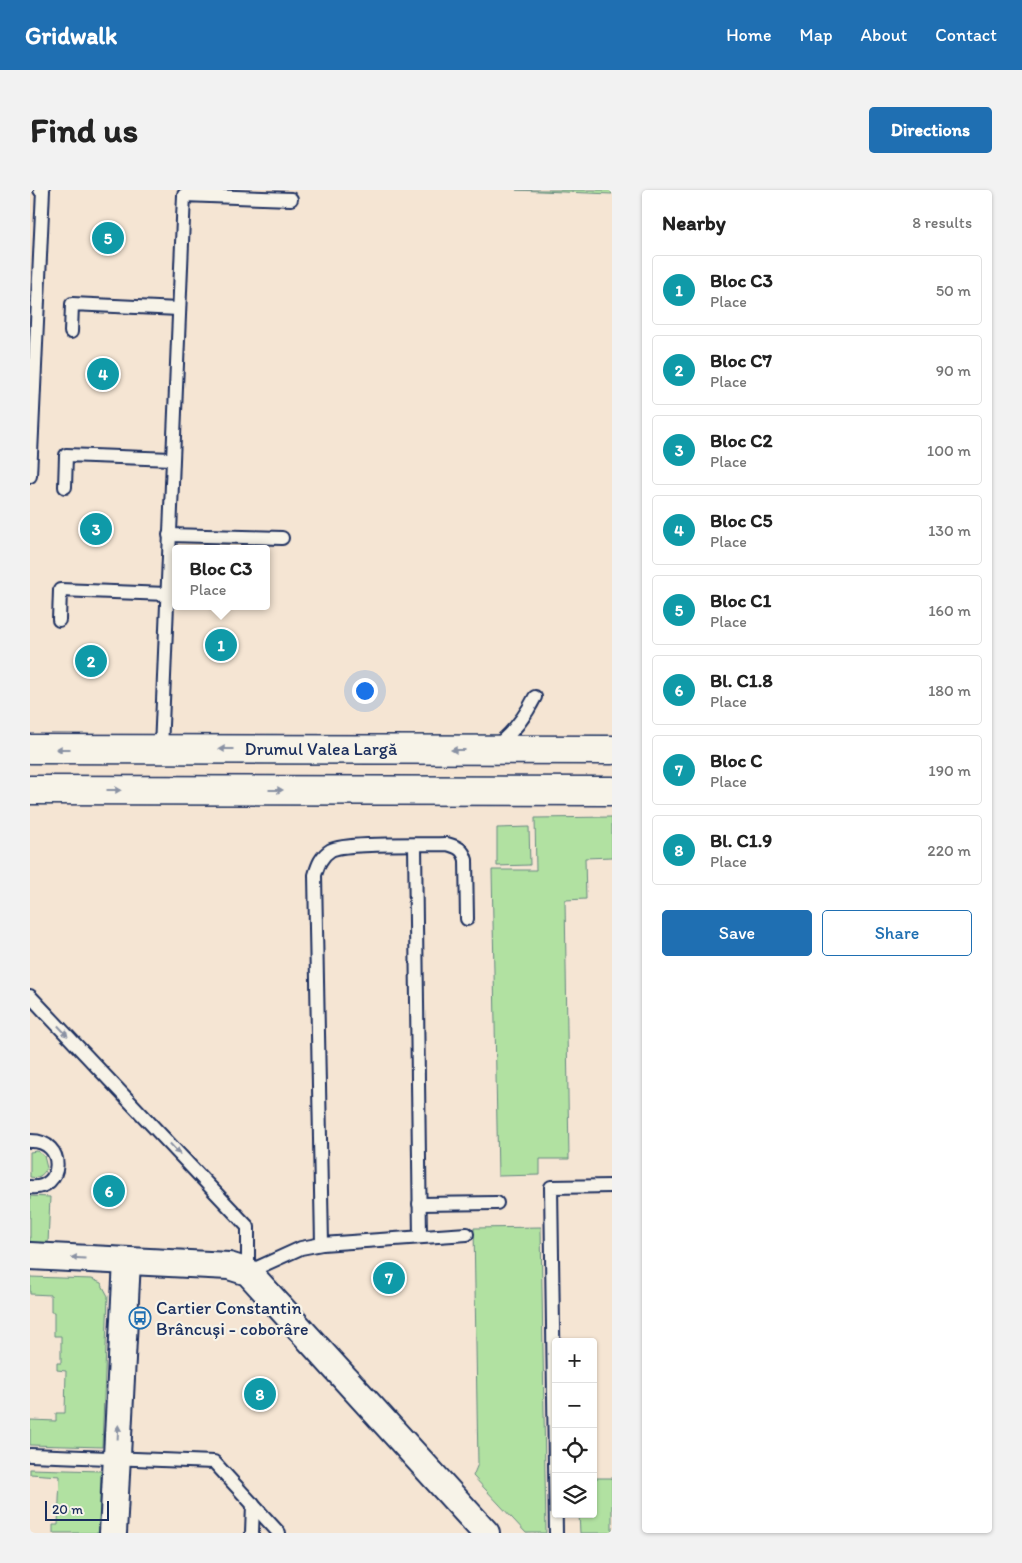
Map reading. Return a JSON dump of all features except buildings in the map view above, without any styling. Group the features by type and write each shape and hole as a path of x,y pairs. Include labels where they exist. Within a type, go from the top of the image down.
{"main road":[{"name":"Drumul Valea Largă","path":"30,749 612,750"},
{"path":"502,750 512,790"},
{"path":"556,750 556,791"},
{"path":"30,790 612,791"}],"street":[{"path":"30,1256 228,1266 239,1267 248,1272 486,1533"},
{"path":"113,1533 126,1260"}],"lane":[{"path":"30,476 43,190 40,190"},
{"path":"161,749 184,195 291,199"},
{"path":"71,332 72,304 179,309"},
{"path":"64,487 66,455 172,459"},
{"path":"169,535 282,538"},
{"path":"59,620 60,590 167,594"},
{"path":"502,750 513,731 526,715 534,697"},
{"path":"322,1244 315,876 318,865 323,856 340,846 447,844 458,847 464,852 466,860 467,919"},
{"path":"416,845 420,1237"},
{"path":"30,996 248,1227 248,1272 301,1248 322,1244 467,1234"},
{"path":"30,1142 44,1143 50,1147 57,1161 54,1176 49,1182 43,1186 30,1187"},
{"path":"556,1533 551,1187 612,1186"},
{"path":"419,1204 497,1203"},
{"path":"30,1455 214,1462 279,1533"},
{"path":"252,1533 253,1504"}],"green space":[{"path":"516,190 612,190 612,194"},
{"path":"612,817 612,857 585,858 586,899 565,900 569,1159 540,1159 540,1175 498,1176 492,870 536,870 535,818"},
{"path":"529,827 530,865 497,866 497,828"},
{"path":"37,1151 44,1156 47,1168 40,1176 30,1177 30,1152"},
{"path":"30,1196 50,1197 48,1244 30,1243"},
{"path":"541,1227 546,1533 526,1533 473,1476 478,1464 474,1228"},
{"path":"30,1277 92,1279 101,1283 108,1296 102,1447 30,1445 30,1420 56,1421 56,1413 65,1413 66,1371 57,1370 57,1363 61,1363 61,1336 54,1336 54,1312 51,1312 51,1295 30,1294"},
{"path":"30,1469 101,1471 99,1533 53,1533 53,1525 58,1525 60,1476 30,1474"},
{"path":"597,1478 612,1478 612,1533 580,1533 579,1518 597,1518"}],"place":[{"name":"Bloc C1","path":"108,238"},
{"name":"Bloc C5","path":"103,374"},
{"name":"Bloc C2","path":"96,529"},
{"name":"Bloc C3","path":"221,645"},
{"name":"Bloc C7","path":"91,661"},
{"name":"Bl. C1.8","path":"109,1191"},
{"name":"Bloc C","path":"389,1278"},
{"name":"Cartier Constantin Brâncuși - coborâre","path":"140,1318"},
{"name":"Bl. C1.9","path":"260,1394"}]}
